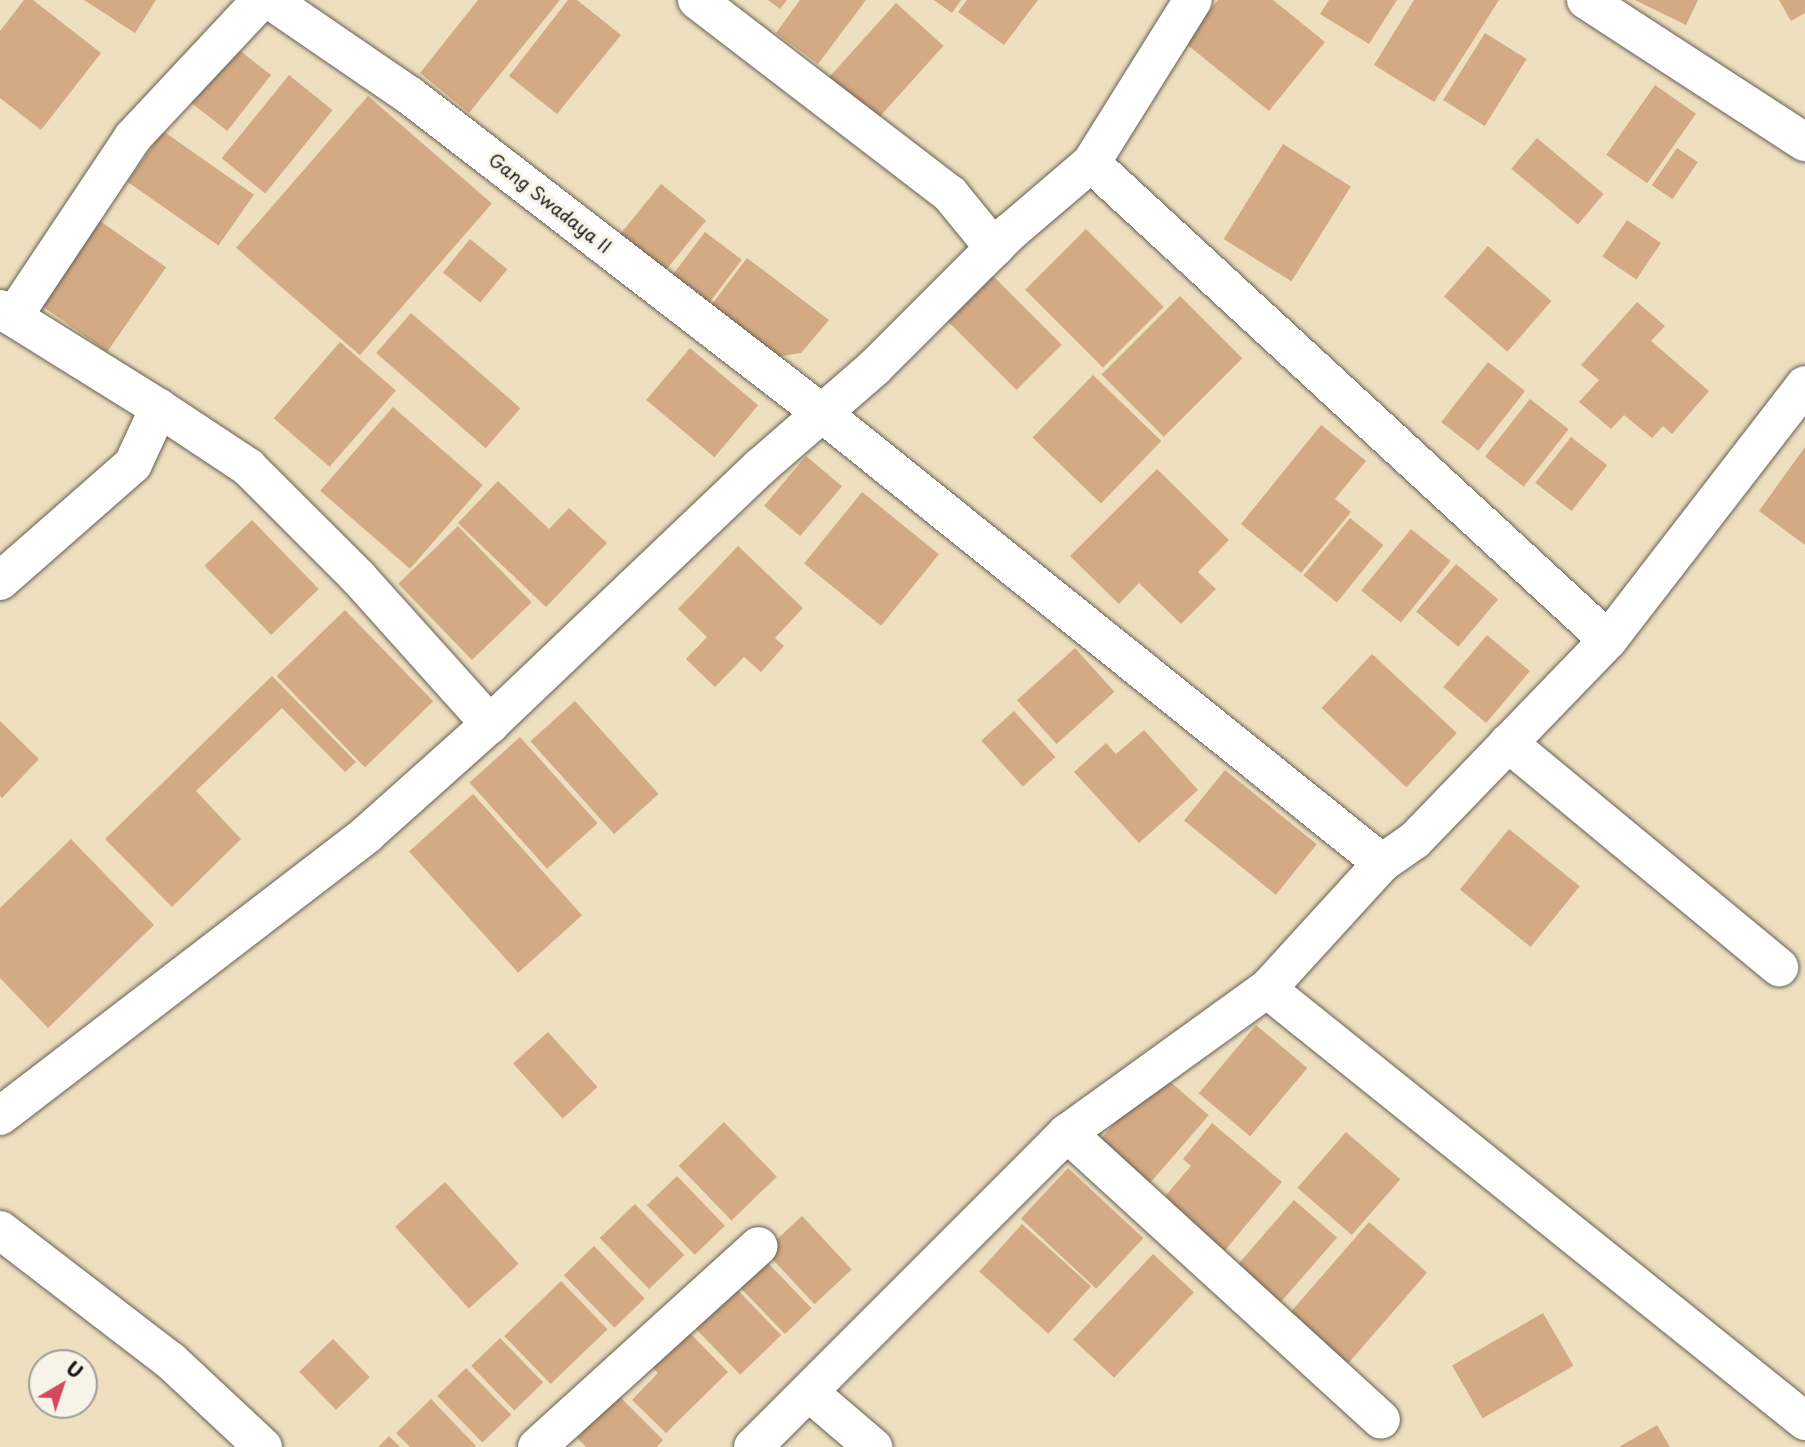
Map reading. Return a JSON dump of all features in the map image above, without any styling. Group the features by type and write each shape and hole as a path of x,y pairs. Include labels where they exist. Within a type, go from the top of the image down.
{"street":[{"path":"261,0 133,137 7,313 248,467 358,577 490,724"},
{"name":"Gang Swadaya II","path":"270,0 409,95 823,414 1382,863"},
{"path":"697,0 950,194 993,248"},
{"path":"1586,0 1805,142"},
{"path":"0,1116 367,834 490,724 760,467 823,414 993,248 1091,163 1190,2"},
{"path":"1091,163 1608,640"},
{"path":"752,1447 811,1394 1067,1133 1267,989 1382,863 1415,840 1608,640 1805,385"},
{"path":"0,580 133,464 159,408"},
{"path":"1508,743 1779,967"},
{"path":"1267,989 1805,1421"},
{"path":"1067,1133 1381,1420"},
{"path":"0,1230 171,1361 263,1447"},
{"path":"537,1447 760,1246"},
{"path":"811,1394 873,1447"}],"building":[{"path":"24,0 33,0 101,53 41,130 0,98 0,31"},
{"path":"84,0 156,0 135,33"},
{"path":"478,0 560,0 469,113 420,73"},
{"path":"568,0 577,0 621,35 557,114 509,76"},
{"path":"768,0 787,0 780,9"},
{"path":"800,0 866,0 818,64 776,33"},
{"path":"934,0 961,0 952,13"},
{"path":"967,0 1038,0 1004,45 958,12"},
{"path":"1218,0 1273,0 1325,42 1269,111 1184,42"},
{"path":"1329,0 1397,0 1369,44 1320,14"},
{"path":"1414,0 1499,0 1434,102 1374,65"},
{"path":"1635,0 1698,0 1686,25"},
{"path":"1779,0 1805,0 1805,13 1791,21"},
{"path":"896,3 944,46 871,127 823,84"},
{"path":"1485,33 1527,59 1485,126 1443,100"},
{"path":"234,46 271,75 227,131 190,102"},
{"path":"289,75 333,110 265,193 222,158"},
{"path":"1655,85 1696,114 1647,183 1606,155"},
{"path":"368,96 492,204 360,355 236,248"},
{"path":"163,131 254,195 218,245 127,182"},
{"path":"1537,138 1604,194 1578,225 1511,169"},
{"path":"1283,144 1351,186 1291,281 1224,239"},
{"path":"1677,148 1698,162 1673,199 1652,185"},
{"path":"661,184 706,221 657,281 612,245"},
{"path":"90,214 166,267 107,352 31,298"},
{"path":"1627,220 1661,243 1636,279 1602,256"},
{"path":"1086,229 1164,307 1103,368 1025,290"},
{"path":"705,232 742,260 700,315 663,287"},
{"path":"470,239 507,269 480,303 443,272"},
{"path":"1488,246 1551,301 1507,352 1444,297"},
{"path":"747,258 829,320 801,353 758,360 703,316"},
{"path":"989,272 1062,345 1017,390 944,317"},
{"path":"1180,296 1242,358 1164,437 1102,374"},
{"path":"1637,302 1665,326 1651,341 1709,391 1672,434 1663,426 1652,438 1624,415 1611,429 1579,402 1599,380 1581,365"},
{"path":"411,313 520,408 486,448 376,353"},
{"path":"340,342 396,391 330,467 274,418"},
{"path":"690,348 758,405 714,457 646,400"},
{"path":"1488,362 1525,391 1478,451 1441,422"},
{"path":"1093,375 1161,441 1101,504 1033,438"},
{"path":"1530,399 1569,429 1524,487 1485,457"},
{"path":"393,407 483,485 410,569 320,491"},
{"path":"1321,425 1366,461 1335,499 1351,512 1301,573 1241,524"},
{"path":"1571,437 1607,465 1572,511 1535,483"},
{"path":"1805,447 1805,545 1759,511"},
{"path":"806,456 842,486 800,536 764,506"},
{"path":"1157,469 1229,540 1198,572 1216,589 1181,624 1139,583 1119,604 1070,556"},
{"path":"498,481 549,529 569,508 607,543 546,607 458,523"},
{"path":"862,492 939,554 881,626 804,563"},
{"path":"1350,518 1383,545 1337,603 1303,576"},
{"path":"252,520 319,589 271,635 205,566"},
{"path":"458,526 532,602 472,660 398,584"},
{"path":"1411,529 1451,561 1401,622 1361,590"},
{"path":"738,546 803,608 775,638 784,646 761,672 744,657 715,687 686,659 707,637 678,609"},
{"path":"1456,564 1498,599 1458,647 1416,611"},
{"path":"345,610 433,701 365,767 277,676"},
{"path":"1487,635 1530,671 1486,723 1443,687"},
{"path":"1075,648 1114,692 1057,744 1017,700"},
{"path":"1372,654 1457,733 1406,787 1322,708"},
{"path":"272,676 356,762 345,772 282,708 196,791 241,839 172,907 105,839"},
{"path":"575,701 659,794 614,834 530,741"},
{"path":"1014,711 1055,757 1023,787 981,740"},
{"path":"0,721 39,759 2,798 0,796"},
{"path":"1144,730 1198,790 1139,843 1074,772 1106,743 1116,754"},
{"path":"520,737 598,823 547,869 469,783"},
{"path":"1225,770 1317,844 1276,895 1184,821"},
{"path":"473,794 582,915 518,973 409,852"},
{"path":"1509,829 1580,886 1531,947 1460,890"},
{"path":"71,839 154,925 48,1028 0,978 0,908"},
{"path":"1256,1025 1307,1068 1250,1136 1199,1093"},
{"path":"548,1032 598,1087 563,1118 513,1063"},
{"path":"1159,1072 1209,1115 1148,1185 1099,1141"},
{"path":"724,1122 777,1177 731,1220 679,1166"},
{"path":"1212,1123 1282,1182 1216,1261 1154,1209 1191,1166 1183,1159"},
{"path":"1346,1132 1400,1179 1352,1235 1297,1188"},
{"path":"1068,1168 1143,1238 1096,1289 1021,1218"},
{"path":"677,1176 725,1226 695,1255 647,1205"},
{"path":"445,1182 519,1264 469,1309 395,1227"},
{"path":"1294,1200 1337,1237 1270,1314 1227,1277"},
{"path":"635,1204 684,1255 649,1289 600,1238"},
{"path":"802,1216 852,1269 814,1304 765,1251"},
{"path":"1369,1222 1427,1273 1341,1372 1282,1322"},
{"path":"1022,1224 1091,1286 1048,1334 979,1272"},
{"path":"594,1246 645,1299 614,1328 564,1275"},
{"path":"1153,1254 1194,1292 1114,1378 1073,1340"},
{"path":"765,1260 812,1308 785,1334 738,1286"},
{"path":"727,1279 781,1335 740,1375 686,1319"},
{"path":"561,1281 608,1329 551,1384 504,1336"},
{"path":"1543,1313 1574,1366 1483,1418 1452,1366"},
{"path":"683,1326 728,1372 666,1433 632,1400 658,1373 647,1362"},
{"path":"500,1338 543,1383 514,1410 471,1366"},
{"path":"333,1339 370,1377 336,1410 299,1372"},
{"path":"466,1368 511,1415 482,1443 437,1396"},
{"path":"619,1396 663,1440 657,1447 586,1447 577,1438"},
{"path":"431,1399 475,1447 410,1447 396,1433"},
{"path":"1657,1425 1670,1447 1619,1447"},
{"path":"389,1436 400,1447 378,1447"}]}
